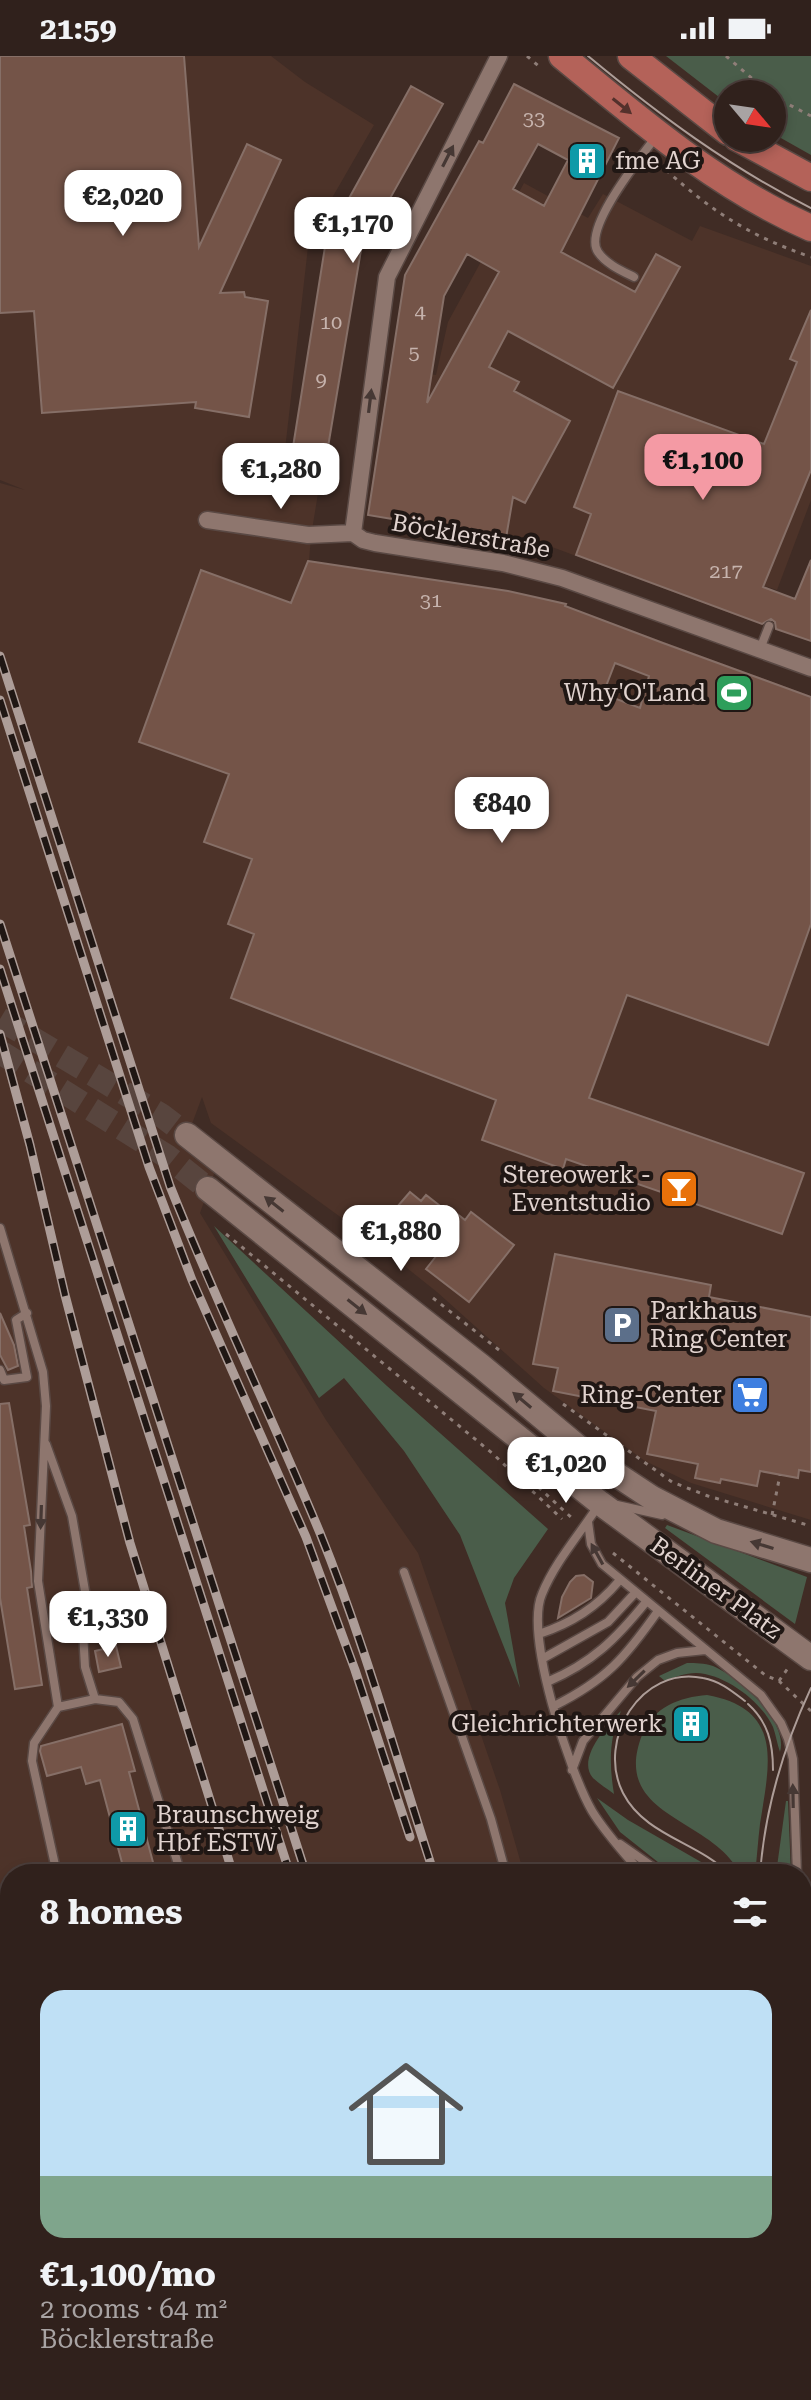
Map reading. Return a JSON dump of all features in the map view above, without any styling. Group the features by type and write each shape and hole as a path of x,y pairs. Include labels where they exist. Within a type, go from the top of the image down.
{"main road":[{"path":"562,56 658,134 727,183 811,228"},
{"path":"631,56 714,121"},
{"path":"763,152 811,178"},
{"name":"Berliner Platz","path":"187,1135 481,1366 590,1457 652,1498 716,1531 811,1560"},
{"name":"Berliner Platz","path":"208,1189 594,1512 811,1658"}],"street":[{"path":"353,533 387,277 499,56"},
{"name":"Böcklerstraße","path":"207,520 308,535 353,533 375,543 503,563 562,578 811,668"}],"lane":[{"path":"634,277 615,267 594,244 606,209 658,134"},
{"path":"760,649 769,626"},
{"path":"0,1228 43,1372 46,1406 38,1581 58,1707 34,1743 32,1761 55,1864"},
{"path":"0,1370 4,1380 27,1377 16,1320 27,1313"},
{"path":"44,1439 72,1516 88,1608 83,1632 85,1667 95,1699"},
{"path":"590,1457 594,1512 591,1544 602,1564 761,1695 774,1710 788,1739 793,1759 797,1864"},
{"path":"594,1512 645,1510 716,1531"},
{"path":"594,1512 563,1555 541,1595 537,1615 539,1634 547,1682 572,1770 592,1811 633,1864"},
{"path":"404,1572 491,1819 503,1864"},
{"path":"539,1634 581,1616 604,1599 619,1581"},
{"path":"542,1659 608,1622 635,1593"},
{"path":"547,1682 572,1671 601,1651 646,1602"},
{"path":"554,1706 603,1678 632,1648 658,1611"},
{"path":"572,1770 583,1741 637,1677 658,1660 677,1653 705,1650"},
{"path":"58,1707 95,1699 119,1702 133,1719 178,1864"},
{"path":"610,1837 649,1864"}],"path":[{"path":"726,56 754,80"},
{"path":"786,103 811,116"},
{"path":"221,1228 240,1247 492,1453 562,1519"},
{"path":"432,1298 501,1352"},
{"path":"552,1396 672,1482 708,1496 811,1526"},
{"path":"772,1515 780,1475"},
{"path":"606,1548 764,1676 779,1681 811,1711"},
{"path":"779,1681 788,1668"}],"shaded area":[{"path":"0,56 271,56 305,82 374,125 309,238 285,450 324,457 309,561 504,590 552,601 811,696 811,1520 691,1483 645,1461 544,1388 437,1292 368,1237 211,1123 202,1097 183,1148 215,1171 200,1213 326,1420 418,1553 500,1790 521,1864 0,1864 0,483 25,490 0,480"},
{"path":"524,183 588,218 603,194 692,241 700,226 811,266 811,500 777,590 759,584 746,619 552,547 367,515 390,368 436,375 448,322"}],"green space":[{"path":"666,56 811,56 811,155 786,141 786,80 714,80 714,93"},
{"path":"214,1226 548,1529 514,1578 505,1603 520,1688 460,1535 404,1451 344,1378 319,1398"},
{"path":"667,1525 807,1577 795,1624 665,1528"},
{"path":"687,1663 713,1666 748,1690 770,1714 777,1727 781,1740 780,1752 767,1717 751,1699 730,1684 696,1673 665,1681 659,1676"},
{"path":"707,1695 732,1702 749,1713 760,1726 768,1761 756,1864 733,1864 709,1840 652,1800 640,1784 636,1762 647,1725 668,1705"},
{"path":"621,1711 611,1751 614,1794 593,1778 588,1761 596,1742"},
{"path":"597,1798 628,1820 705,1864 660,1864 620,1832"},
{"path":"786,1801 788,1801 791,1864 777,1864"}],"building":[{"path":"0,56 184,56 199,247 247,144 281,160 220,293 244,292 245,297 268,301 249,417 195,408 196,402 42,413 34,311 0,313"},
{"path":"514,84 619,138 561,252 635,292 656,254 680,267 613,388 508,331 489,367 519,382 514,391 570,421 525,503 513,497 506,538 368,515 405,275 479,141 483,143","holes":["538,144 568,160 544,206 513,189","467,254 499,272 427,403 444,296"]},
{"path":"411,86 443,104 361,250 327,453 293,447 328,228 325,227 336,207 342,211"},
{"path":"811,310 811,470 763,587 795,599 811,560 811,641 776,629 771,619 762,624 576,555 591,514 574,507 618,391 764,444 797,362 790,359"},
{"path":"308,561 508,591 566,604 811,697 811,924 768,1045 627,995 589,1098 804,1173 782,1234 566,1159 563,1169 482,1140 496,1100 231,998 254,934 228,924 252,859 204,842 229,774 139,742 201,570 291,603","holes":["615,663 649,676 640,708 603,694"]},
{"path":"410,1192 421,1201 426,1195 465,1220 471,1212 514,1245 469,1302 426,1269 437,1255 391,1214"},
{"path":"555,1254 711,1285 709,1297 811,1317 811,1472 799,1470 798,1478 760,1471 757,1486 695,1478 698,1464 647,1454 656,1411 553,1391 558,1368 533,1364"},
{"path":"0,1313 14,1345 18,1366 8,1370 0,1355"},
{"path":"9,1403 30,1525 24,1526 32,1587 27,1588 42,1685 15,1689 0,1598 0,1404"},
{"path":"584,1575 593,1582 591,1598 558,1618 562,1597 570,1582 576,1576"},
{"path":"116,1646 121,1667 99,1672 95,1651"},
{"path":"122,1724 135,1771 129,1772 153,1864 122,1864 100,1780 86,1784 81,1767 47,1776 41,1746"}],"tunnel":[{"path":"0,1019 161,1115 187,1135"},
{"path":"0,1052 168,1157 208,1189"}],"tram line":[{"path":"588,56 695,138 751,175 811,208"},
{"path":"717,1864 658,1829 633,1808 623,1793 616,1772 615,1751 620,1730 630,1711 643,1695 661,1683 681,1677 709,1679 745,1701"},
{"path":"761,1864 777,1778 811,1688"},
{"path":"748,1704 768,1734 773,1770"}],"railway":[{"path":"0,656 170,1186 320,1533 366,1660 431,1864"},
{"path":"0,700 149,1167 192,1280 306,1537 355,1670 410,1837"},
{"path":"0,924 303,1864"},
{"path":"0,969 287,1864"},
{"path":"0,1034 130,1543 230,1864"}],"place":[{"name":"fme AG","path":"587,161"},
{"name":"Why'O'Land","path":"734,693"},
{"name":"Stereowerk - Eventstudio","path":"679,1189"},
{"name":"Parkhaus Ring Center","path":"622,1325"},
{"name":"Ring-Center","path":"750,1395"},
{"name":"Gleichrichterwerk","path":"691,1724"},
{"name":"Braunschweig Hbf ESTW","path":"128,1829"}]}
